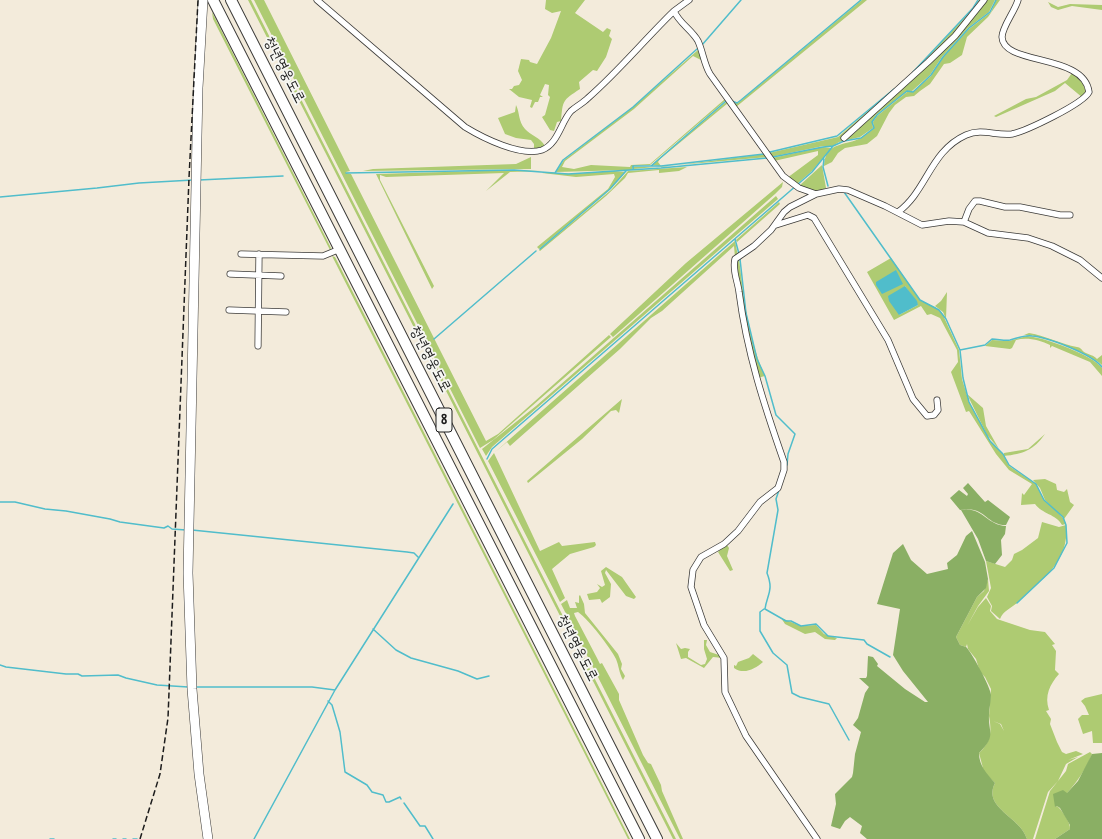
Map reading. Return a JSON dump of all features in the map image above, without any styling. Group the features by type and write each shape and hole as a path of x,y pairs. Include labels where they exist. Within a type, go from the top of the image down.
{"highway":[{"name":"청년영웅도로","path":"213,0 639,839"},
{"name":"청년영웅도로","path":"231,0 657,839"}],"main road":[{"path":"203,0 198,88 188,573 192,686 199,774 208,839"}],"street":[{"path":"317,0 465,127 480,137 500,145 537,151 544,149 560,132 570,112 588,98 674,11 689,0"},
{"path":"844,138 934,57 955,36 984,0"},
{"path":"898,212 905,207 916,193 938,157 960,138 976,132 1013,134 1063,112 1088,95 1089,92 1087,84 1078,73 1056,63 1015,52 1004,44 1002,37 1004,30 1015,10 1018,0"},
{"path":"674,11 676,17 698,42 703,59 710,74 783,176 799,188 816,194"},
{"path":"817,839 746,736 725,692 724,658 704,625 693,594 691,581 695,566 701,558 724,544 738,531 754,508 778,488 784,470 784,462 752,364 735,267 735,259 754,246 776,225 790,207 816,194 831,189 848,190 898,212 912,221 922,225 948,221 964,222 988,233 1028,238 1064,251 1080,260 1102,278"},
{"path":"964,222 969,209 976,201 1005,207 1020,207 1060,215 1070,215"},
{"path":"776,225 808,215 814,218 888,340 917,404 924,413 931,416 938,410 937,400"},
{"path":"241,254 323,256 340,249"},
{"path":"258,346 259,254"},
{"path":"230,274 281,276"},
{"path":"229,310 286,312"}],"green space":[{"path":"248,0 251,0 676,839 673,839"},
{"path":"254,0 264,0 350,171 346,173 351,174 486,441 498,434 609,335 611,337 493,440 480,448"},
{"path":"546,0 585,0 575,13 603,32 607,28 611,30 609,36 612,39 606,57 597,71 593,70 579,82 580,89 564,102 561,121 557,122 554,131 550,130 542,117 545,115 550,97 548,95 549,85 545,84 540,95 543,97 540,97 538,102 535,102 532,108 530,107 532,100 519,97 509,89 519,85 522,80 518,71 521,59 529,60 530,62 537,64 551,38 561,11 552,13 545,9"},
{"path":"862,0 867,0 736,107 734,103 738,103"},
{"path":"979,0 982,0 930,63 985,0 995,0 989,12 968,28 942,57 930,75 912,91 907,91 876,115 872,122 873,128 860,137 839,142 833,146 823,146 771,157 769,153 838,137 912,73 974,8"},
{"path":"996,0 1000,0 988,17 967,37 962,55 950,63 944,64 930,84 914,96 906,97 895,105 877,136 867,144 845,148 838,153 832,162 824,166 825,158 832,148 865,136 874,128 873,122 877,116 907,92 913,92 931,76 943,57 969,29 991,12"},
{"path":"1048,2 1058,7 1070,4 1102,5 1102,10 1072,6 1058,10 1051,7"},
{"path":"212,12 331,248 330,250 213,19"},
{"path":"698,50 701,60 693,56 634,109 565,161 562,167 574,169 591,165 630,167 631,165 650,164 725,99 726,100 650,165 633,166 632,170 556,172 564,160 633,107"},
{"path":"1072,73 1081,79 1086,92 1083,98 1065,83 1055,91 996,117 994,116 1026,99 1036,97 1067,80"},
{"path":"726,102 728,103 660,159 658,162 661,166 652,165"},
{"path":"516,105 523,126 545,146 534,149 534,144 531,140 516,138 505,134 498,118 515,112"},
{"path":"823,147 831,148 812,171 797,184 787,178 818,155 818,151 774,161 772,158"},
{"path":"766,154 768,157 678,165"},
{"path":"531,157 531,169 363,171 373,169 516,164"},
{"path":"822,165 826,188 817,192 799,186"},
{"path":"633,167 656,167 633,169"},
{"path":"687,167 679,171 659,173 659,170 628,173 625,178 606,196 540,251 539,250 611,190 628,171"},
{"path":"512,170 542,171 510,172 486,191 504,173 386,177 380,175 380,180 434,286 432,289 376,174"},
{"path":"614,171 625,172 610,189 539,249 537,247 608,189 615,177 614,174 576,177 542,173 573,174"},
{"path":"783,182 782,187 775,194 613,337 610,334 686,263"},
{"path":"776,196 778,199 492,447 486,456 482,449 536,406"},
{"path":"779,202 780,204 737,242 736,240"},
{"path":"735,241 738,256 735,258 734,246 662,311 651,318 620,349 510,446 507,442 494,453"},
{"path":"332,256 335,257 630,839 628,839"},
{"path":"891,258 920,300 935,307 942,313 959,350 962,379 969,402 990,441 1003,454 1009,466 1036,484 1044,500 1063,517 1066,524 1062,525 1056,518 1041,510 1035,504 1021,505 1022,493 1024,495 1032,484 1009,470 996,454 969,411 966,412 951,372 958,362 957,350 940,318 931,314 927,315 921,306 894,320 867,272","holes":["905,286 918,305 899,315"]},
{"path":"739,259 745,304 754,347 765,376 757,378 737,279 736,260"},
{"path":"947,292 946,319 943,312 935,306 941,301"},
{"path":"1029,333 1079,348 1097,359 1102,355 1102,365 1087,355 1065,345 1042,338 1024,335"},
{"path":"1027,336 1055,343 1079,352 1097,363 1102,368 1102,376 1090,362 1052,346 1050,348 1050,345 1038,340 1016,340 1010,349 985,346 992,340 1009,341"},
{"path":"967,394 983,408 986,426 999,449 987,435"},
{"path":"622,399 619,413 616,410 611,411 582,439 528,483 527,481"},
{"path":"1045,434 1037,444 1028,450 1017,454 1004,456 1004,453 1028,449"},
{"path":"494,453 540,551 559,542 562,546 595,542 596,545 594,547 570,554 552,569 565,598 560,602 488,461"},
{"path":"1045,479 1056,484 1057,490 1064,492 1067,489 1070,502 1074,505 1064,519 1045,500 1040,488 1033,480"},
{"path":"968,483 985,502 988,500 1010,517 1006,525 994,522 975,510 960,510 950,498 959,490 967,496 968,494 963,488"},
{"path":"968,509 980,513 994,523 1006,526 1005,534 1001,540 1002,555 995,564 986,561 978,539 961,510"},
{"path":"1042,522 1059,527 1066,525 1066,538 1063,550 1052,570 1017,603 1005,612 1000,619 991,611 992,606 987,597 991,588 986,561 1005,567 1012,560 1014,554 1038,538"},
{"path":"972,531 985,562 988,579 986,588 977,597 956,637 960,645 966,647 972,655 991,695 989,714 990,738 985,747 979,753 980,762 984,770 995,783 992,792 998,806 1018,824 1027,839 867,839 860,833 862,826 850,817 845,821 840,829 831,826 836,804 835,794 852,777 853,773 855,754 861,732 853,725 858,718 865,693 869,687 859,678 866,678 867,676 868,656 873,657 878,664 877,666 905,689 925,702 928,702 903,671 893,655 900,609 877,604 893,553 903,544 911,560 927,574 948,569 947,563 957,555 966,536"},
{"path":"725,544 729,548 727,556 733,570 730,571 718,552"},
{"path":"606,567 622,577 636,597 634,599 626,596 606,570 605,573 611,584 610,597 602,603 600,599 589,600 587,594 597,592 600,588 597,584 602,587 605,585 601,571"},
{"path":"988,579 989,591 978,606 967,626 978,607 986,598 991,606 990,611 997,619 1030,630 1045,632 1055,644 1052,645 1056,651 1055,670 1059,674 1049,690 1047,700 1049,710 1046,711 1051,719 1050,724 1062,752 1066,754 1076,751 1083,754 1068,760 1078,757 1066,764 1058,781 1048,792 1033,839 1027,839 1018,824 998,806 994,799 992,792 995,783 984,772 979,753 986,745 990,736 989,716 991,689 985,677 980,672 976,659 968,649 967,644 966,647 960,645 956,637 977,597 984,591"},
{"path":"580,595 584,604 585,613 618,654 622,664 621,669 625,676 623,680 616,659 604,641 583,616 578,612 574,613 575,616 600,664 602,663 619,694 619,700 643,755 648,763 651,764 661,785 662,791 683,839 680,839 561,604 567,600 570,608 577,608 575,602 579,603"},
{"path":"781,618 801,626 816,625 824,634 837,638 835,640 825,639 815,632 805,634 785,624"},
{"path":"704,640 707,640 706,645 710,652 722,656 723,658 713,657 704,668 686,658 681,659 676,643 681,649 690,649 688,652 688,657 701,665 705,664 707,659 704,649"},
{"path":"753,654 763,662 756,667 745,671 734,668 734,665 736,666 738,662 749,658"},
{"path":"1102,694 1102,743 1093,743 1092,731 1083,734 1078,719 1082,715 1089,715 1081,701 1085,698"},
{"path":"1090,752 1092,754 1089,762 1081,776 1055,807 1057,806 1064,813 1068,820 1070,829 1055,839 1035,839 1050,791 1066,771 1068,764"},
{"path":"1102,753 1102,839 1055,839 1070,829 1070,825 1060,808 1057,806 1055,807 1053,794 1063,790 1067,793 1078,781 1092,754"}],"water":[{"path":"896,270 903,284 882,294 876,285 876,282"},
{"path":"905,286 917,301 918,305 899,315 889,301 888,296"}],"waterway":[{"path":"702,45 741,0"},
{"path":"732,101 737,103 741,100 861,0"},
{"path":"913,72 973,8 978,0"},
{"path":"487,459 492,449 812,172 833,146 844,141 861,138 874,128 872,122 877,115 907,91 913,92 931,75 943,57 969,28 990,12 996,0"},
{"path":"555,173 563,160 633,107 697,49"},
{"path":"770,152 837,136 894,89"},
{"path":"651,166 726,101"},
{"path":"773,157 833,146"},
{"path":"633,170 633,166 661,166 764,154"},
{"path":"346,173 514,170 568,174 661,168 767,158"},
{"path":"824,159 823,167 828,186"},
{"path":"540,249 610,189 626,171"},
{"path":"199,180 283,176"},
{"path":"0,197 139,183 193,180"},
{"path":"844,192 920,300 939,310 946,319 960,350 963,378 969,402 990,441 1003,454 1009,465 1036,484 1044,500 1063,517 1066,525 1067,543 1054,568 1017,603"},
{"path":"735,239 739,254"},
{"path":"434,339 536,251"},
{"path":"740,259 746,313 757,359 765,376 776,415 795,434 788,454 787,465"},
{"path":"960,350 985,345 992,339 1008,340 1024,336 1032,336 1048,339 1069,347 1089,357 1102,367"},
{"path":"779,490 776,499 778,510 767,573 770,588 765,609 786,621 791,621 801,626 816,624 828,636 864,640 867,644 890,657"},
{"path":"0,502 15,502 45,509 66,511 120,522 164,528 168,526 172,529 186,530"},
{"path":"254,839 335,690 453,504"},
{"path":"192,530 407,552 414,553 418,557"},
{"path":"764,609 760,612 760,631 773,653 787,665 792,693 800,697 829,704 849,740"},
{"path":"373,629 396,650 411,658 458,671 477,679 489,676"},
{"path":"0,665 66,674 78,674 82,676 118,675 157,685 188,687"},
{"path":"195,687 312,687 335,690"},
{"path":"328,701 332,705 340,732 345,772 367,785 372,792 383,795 386,802 400,797 401,799"},
{"path":"404,803 420,826 425,826 433,839"}],"railway":[{"path":"140,839 160,774 168,718 189,178 198,0"}]}
